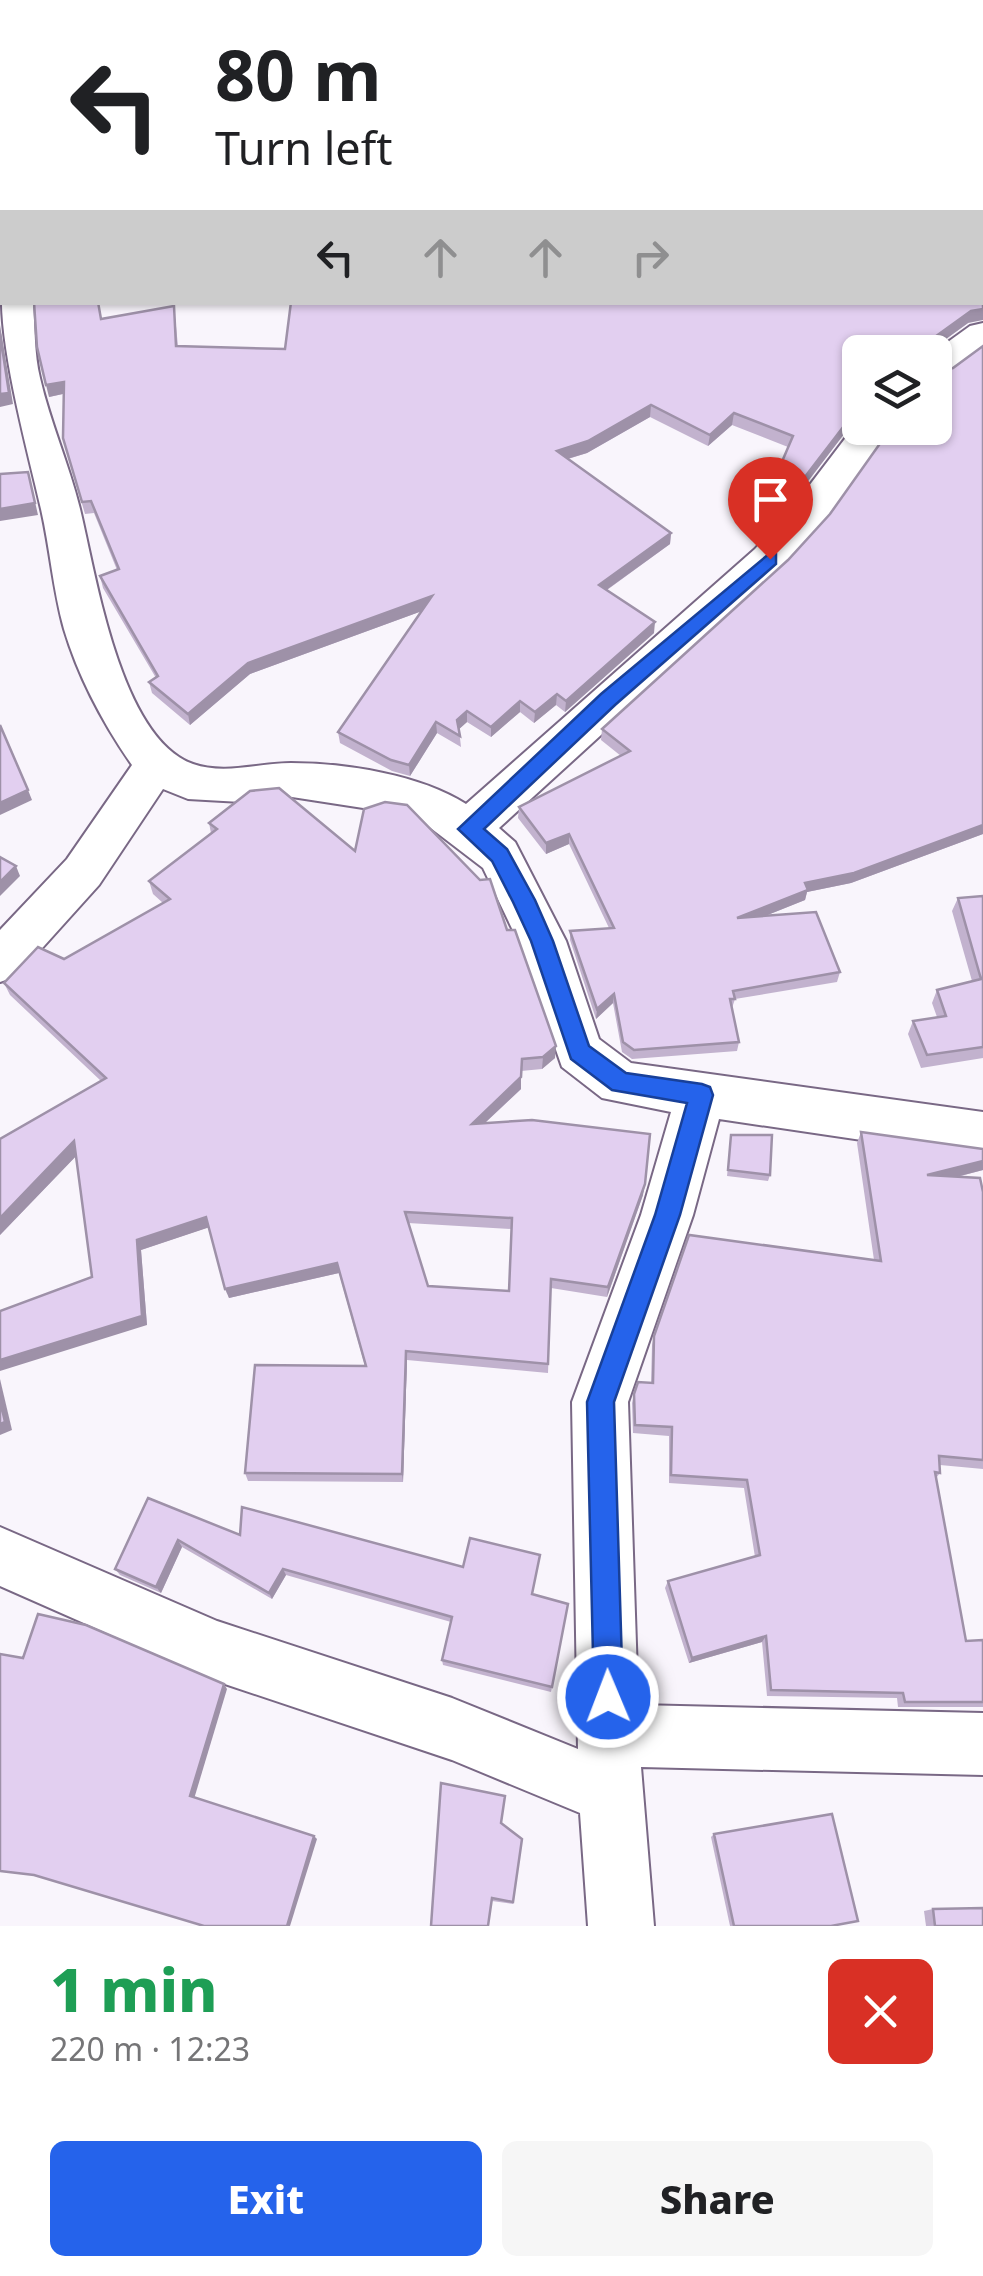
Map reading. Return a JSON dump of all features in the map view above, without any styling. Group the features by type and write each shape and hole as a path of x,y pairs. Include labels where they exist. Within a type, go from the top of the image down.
{"street":[{"path":"15,305 22,376 60,506 85,630 124,720 156,764 188,782 241,784 292,780 378,790 426,801 469,829 499,855 524,900 579,1052 620,1083 983,1134"},
{"path":"952,357 983,334"},
{"path":"469,829 608,700 770,559 860,445"},
{"path":"0,962 83,872 156,764"},
{"path":"621,1926 610,1765 600,1402 668,1215 702,1095"},
{"path":"0,1556 214,1650 452,1729 610,1765 983,1744"}],"building":[{"path":"34,305 99,305 101,319 174,306 176,346 285,349 291,305 983,305 983,309 971,311 938,335 842,335 842,428 801,482 778,471 793,436 734,413 710,435 651,405 588,441 557,451 671,533 599,585 655,622 566,701 557,694 535,712 520,701 491,727 467,711 457,720 460,736 436,722 409,765 391,760 338,732 432,596 248,663 188,714 149,682 158,676 100,576 119,569 91,501 82,502 63,438 64,382 46,385 37,347"},
{"path":"0,334 9,393 0,394"},
{"path":"983,346 983,825 854,873 805,883 808,890 737,918 816,912 840,972 733,991 735,999 730,999 739,1042 634,1050 623,1042 614,994 597,1009 570,931 614,928 569,834 546,843 519,807 630,751 602,729 788,560 830,514 879,445 952,445 952,368"},
{"path":"28,472 35,503 0,509 0,474"},
{"path":"0,725 28,790 0,803"},
{"path":"279,788 355,851 364,809 385,802 407,805 480,880 490,879 507,930 515,930 556,1046 543,1057 522,1059 521,1077 472,1124 532,1120 650,1134 645,1184 608,1287 551,1279 548,1364 406,1351 402,1474 245,1473 255,1365 366,1366 337,1263 225,1289 206,1217 137,1240 142,1316 0,1360 0,1311 92,1277 74,1141 0,1218 0,1139 106,1078 4,983 38,947 64,959 170,899 149,881 217,829 209,823 250,791","holes":["405,1212 512,1218 509,1291 428,1286"]},
{"path":"0,857 16,866 0,882"},
{"path":"983,896 983,1047 927,1055 913,1021 946,1016 937,990 981,979 958,898"},
{"path":"861,1132 983,1149 983,1161 927,1175 980,1178 983,1192 983,1460 939,1456 940,1473 935,1472 966,1641 983,1640 983,1702 905,1702 903,1693 771,1690 766,1636 692,1658 668,1581 760,1555 747,1480 671,1475 672,1427 635,1425 634,1394 638,1382 653,1383 654,1336 689,1235 881,1261"},
{"path":"731,1135 772,1135 770,1175 728,1170"},
{"path":"148,1498 240,1535 242,1507 463,1567 470,1538 540,1555 532,1594 568,1604 552,1687 442,1660 452,1617 283,1569 269,1593 178,1540 156,1587 115,1569"},
{"path":"38,1614 86,1625 224,1684 190,1796 314,1836 287,1926 204,1926 34,1875 0,1871 0,1654 23,1658"},
{"path":"441,1783 505,1796 501,1823 522,1839 513,1902 492,1898 488,1926 431,1926"},
{"path":"832,1814 858,1921 831,1926 734,1926 714,1834"},
{"path":"983,1908 983,1926 935,1926 933,1909"}],"route":[{"path":"608,1697 600,1402 668,1215 702,1095 620,1083 579,1052 524,900 499,855 469,829 608,700 770,559"}]}
